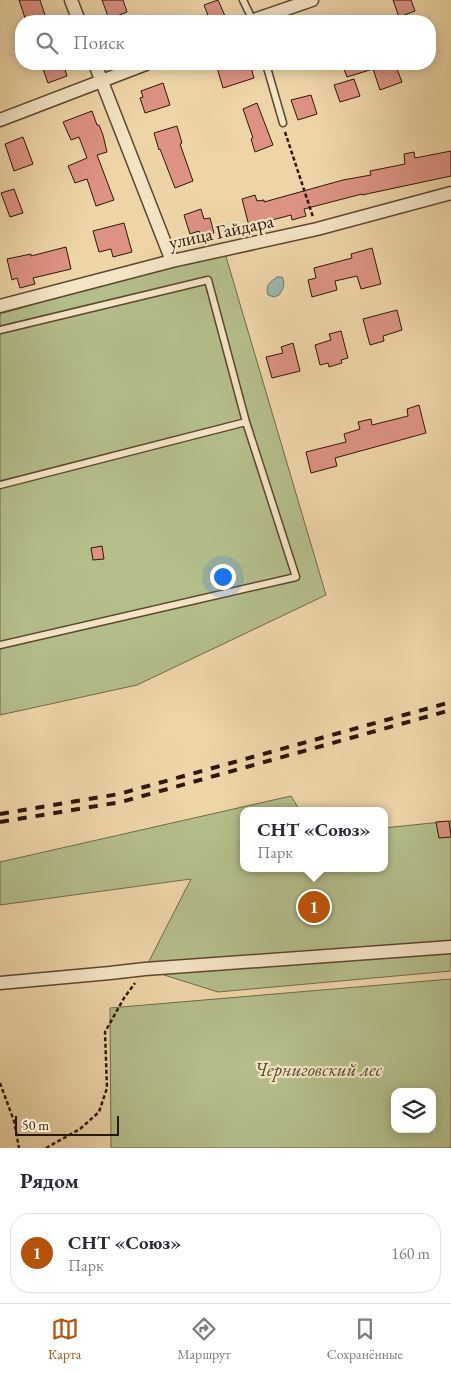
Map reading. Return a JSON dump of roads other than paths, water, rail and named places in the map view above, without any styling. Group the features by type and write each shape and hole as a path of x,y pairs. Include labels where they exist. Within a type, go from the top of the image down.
{"street":[{"path":"72,0 77,15"},
{"path":"270,15 312,0"},
{"path":"97,70 172,261"},
{"path":"0,120 130,70"},
{"name":"улица Гайдара","path":"0,306 172,261 225,253 451,193"},
{"path":"0,983 145,969 451,947"}],"lane":[{"path":"243,0 250,15"},
{"path":"268,70 283,123"},
{"path":"0,330 208,280 246,422 296,577 0,645"},
{"path":"0,485 246,422"}],"water":[{"path":"277,277 282,277 284,284 279,295 274,297 268,295 267,289 270,282"}],"railway":[{"path":"0,814 119,794 451,702"},
{"path":"0,822 121,802 451,710"}],"place":[{"name":"СНТ «Союз»","path":"314,907"}],"park label":[{"name":"Черниговский лес","path":"318,1069"}]}
